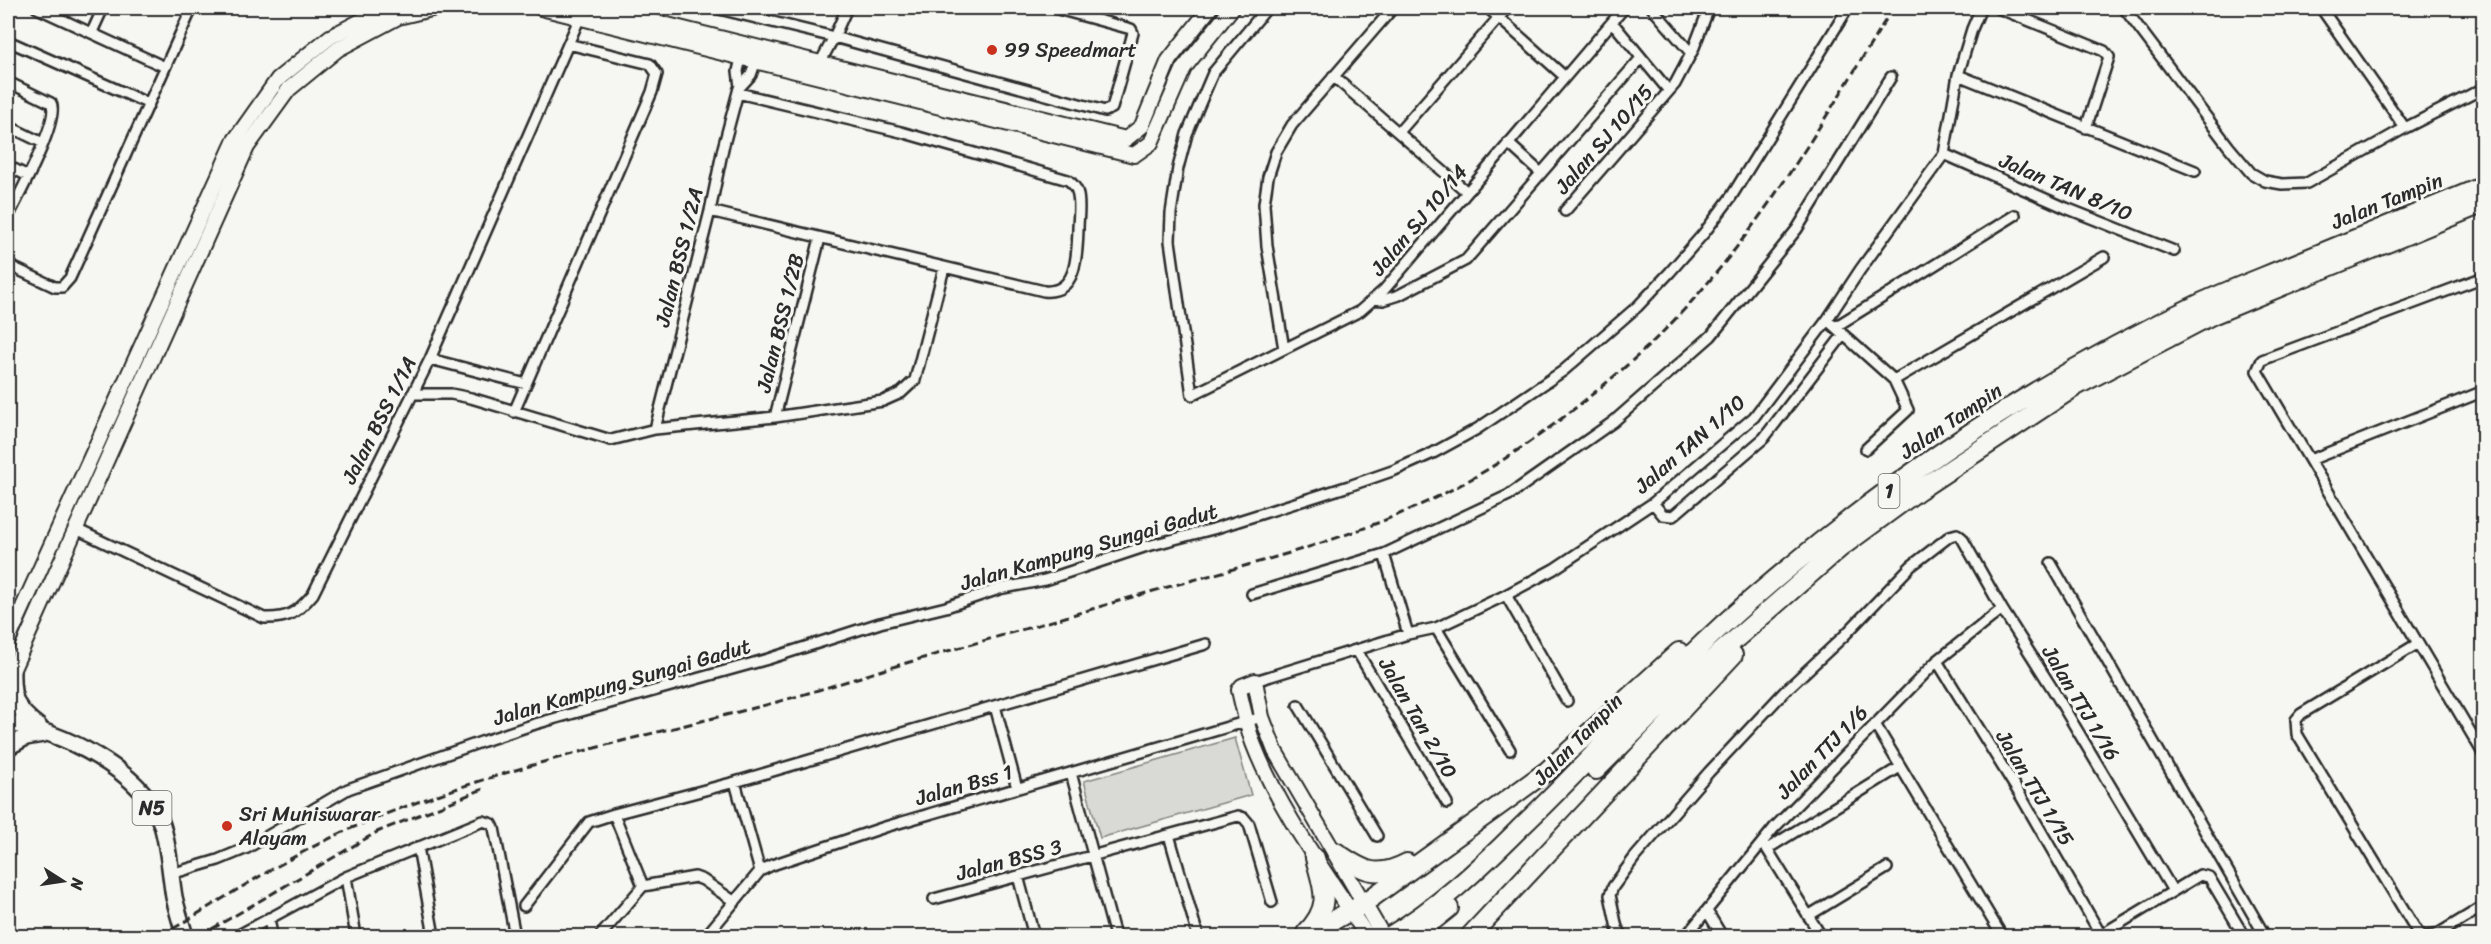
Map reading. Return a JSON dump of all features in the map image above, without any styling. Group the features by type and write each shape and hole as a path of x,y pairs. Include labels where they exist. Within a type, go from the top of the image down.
{"highway":[{"name":"Jalan Tampin","path":"1390,936 1437,903 1490,858 1737,612 1830,535 1909,476 2072,369 2204,302 2484,186"},
{"name":"Jalan Tampin","path":"1414,936 1446,910 1570,796 1675,692 1840,548 1919,490 2076,386 2212,315 2484,203"},
{"path":"1470,936 1754,633 1767,611"},
{"path":"1304,936 1357,907 1548,771 1677,652 1708,628 1737,612"},
{"path":"1336,852 1360,868 1375,873 1393,870 1447,844"},
{"path":"1304,936 1318,920 1323,907 1324,893 1315,858"},
{"path":"1476,936 1492,914"}],"main road":[{"path":"10,676 11,688 21,713 46,733"},
{"name":"N5","path":"8,723 75,743 96,755 140,790 161,822 174,897 185,936"},
{"path":"8,747 26,737 46,733"}],"street":[{"path":"37,8 165,67"},
{"path":"92,32 102,8"},
{"path":"8,265 55,287 62,287 70,278 147,103 192,8"},
{"path":"8,640 235,140 278,79 330,37 386,8"},
{"path":"10,676 247,147 289,89 338,49 398,17 436,8"},
{"path":"541,8 582,11 756,62 1134,155 1151,143 1184,68 1232,8"},
{"path":"599,8 631,12 745,44 1126,139 1142,126 1169,60 1210,8"},
{"path":"715,8 834,37 1105,111 1112,108 1130,48 1133,33 1131,29 1054,8"},
{"path":"820,63 846,8"},
{"name":"Jalan SJ 10/14","path":"1267,8 1213,73 1187,134 1178,168 1171,213 1170,241 1192,395 1360,310 1384,290 1624,8"},
{"path":"1284,349 1267,246 1264,204 1268,177 1276,152 1292,125 1393,8"},
{"path":"1488,8 1565,77"},
{"path":"1399,132 1507,8"},
{"path":"1652,8 1691,53"},
{"name":"Jalan SJ 10/15","path":"1565,211 1669,90 1691,53 1709,8"},
{"name":"Jalan Kampung Sungai Gadut","path":"171,874 218,860 247,848 348,789 481,742 535,724 768,659 880,623 946,607 999,589 1045,580 1144,547 1214,529 1349,486 1395,470 1433,453 1477,429 1563,371 1630,313 1662,280 1704,233 1731,197 1848,8"},
{"name":"Jalan TAN 1/10","path":"1255,681 1408,634 1436,628 1506,595 1554,569 1653,503 1754,417 1827,320 1860,270 1944,154 1958,75 1981,8"},
{"path":"1998,8 2104,51 2109,57 2086,128"},
{"path":"2124,8 2229,147 2251,173 2265,181 2293,185 2307,183 2405,128 2484,88"},
{"path":"2321,8 2405,128"},
{"name":"Jalan BSS 1/1A","path":"76,529 264,618 281,619 301,609 313,594 430,359 582,11"},
{"path":"1612,22 1669,90"},
{"path":"8,41 147,103"},
{"path":"514,412 652,92 657,74 650,64 568,44"},
{"path":"739,90 738,71 745,44"},
{"path":"739,90 751,75 759,47"},
{"path":"1373,299 1383,300 1400,295 1466,260 1641,58"},
{"path":"1958,75 2195,171"},
{"path":"1334,76 1467,192"},
{"path":"1252,594 1384,554 1509,495 1613,422 1711,336 1797,229 1891,78"},
{"path":"8,82 51,103 54,107 54,115 43,143 8,217"},
{"path":"710,211 1044,291 1054,292 1066,285 1073,274 1077,257 1079,201 1076,188 1068,180 901,132 739,90"},
{"name":"Jalan BSS 1/2A","path":"655,429 739,90"},
{"path":"8,126 43,143"},
{"path":"1508,143 1541,173"},
{"name":"Jalan TAN 8/10","path":"1944,154 2066,208 2174,251"},
{"path":"8,166 28,176"},
{"path":"1835,327 2015,215"},
{"name":"Jalan BSS 1/2B","path":"775,417 820,238"},
{"path":"1894,380 2104,257"},
{"path":"412,394 451,394 611,440 655,429 775,417 883,401 901,393 915,380 944,268"},
{"path":"2484,277 2262,360 2257,371 2484,755"},
{"path":"1827,320 1894,380 1908,411 1866,449"},
{"path":"1653,503 1663,515 1673,516 1764,438 1844,335"},
{"path":"430,359 526,384"},
{"path":"2310,460 2484,391"},
{"name":"Jalan TTJ 1/16","path":"1623,936 1617,927 1610,896 1613,887 1635,857 1709,772 1784,692 1844,636 1911,566 1950,536 1957,534 1962,538 2002,609 2173,891"},
{"path":"1384,554 1408,634"},
{"path":"2052,562 2265,936"},
{"path":"1506,595 1568,700"},
{"name":"Jalan TTJ 1/6","path":"1686,936 1765,845 1774,828 1937,661 2002,609"},
{"path":"1436,628 1509,750"},
{"path":"524,906 589,822 735,782 1206,644"},
{"path":"2417,644 2301,714 2296,720 2297,734 2418,933 2426,936 2436,935 2484,906"},
{"name":"Jalan Tan 2/10","path":"1357,651 1447,803"},
{"name":"Jalan TTJ 1/15","path":"1937,661 2022,798 2100,936"},
{"path":"1367,936 1357,907 1336,852 1292,784 1262,717 1255,681 1242,686 1239,690 1247,722 1267,774 1315,858 1357,907 1383,936"},
{"path":"1298,705 1377,836"},
{"path":"995,706 1017,788"},
{"name":"Jalan Bss 1","path":"760,871 877,829 1262,717"},
{"path":"1875,724 2002,936"},
{"path":"1821,936 1765,845 1900,766"},
{"path":"1071,772 1115,936"},
{"path":"706,936 760,871 735,782"},
{"path":"614,814 643,886"},
{"name":"Jalan BSS 3","path":"934,899 1238,816 1244,818 1249,824 1272,902"},
{"path":"237,936 346,877 479,822 488,822 494,828 514,936"},
{"path":"1169,835 1198,936"},
{"path":"418,847 434,936"},
{"path":"1808,916 1887,868"},
{"path":"2100,936 2200,875 2209,877 2244,936"},
{"path":"1018,876 1034,936"},
{"path":"346,877 356,936"},
{"path":"600,936 643,886 695,877 735,902"},
{"path":"1707,911 1722,936"},
{"path":"269,918 272,936"}],"shaded area":[{"path":"1235,738 1251,795 1100,838 1084,781"}],"railway":[{"path":"161,936 313,847 414,803 560,757 793,698 896,666 1279,556 1402,513 1466,482 1537,437 1604,385 1666,329 1704,287 1739,244 1804,151 1893,8"},
{"path":"200,936 377,832 483,789"}],"place":[{"name":"99 Speedmart","path":"992,50"},
{"name":"Sri Muniswarar Alayam","path":"227,826"}]}
